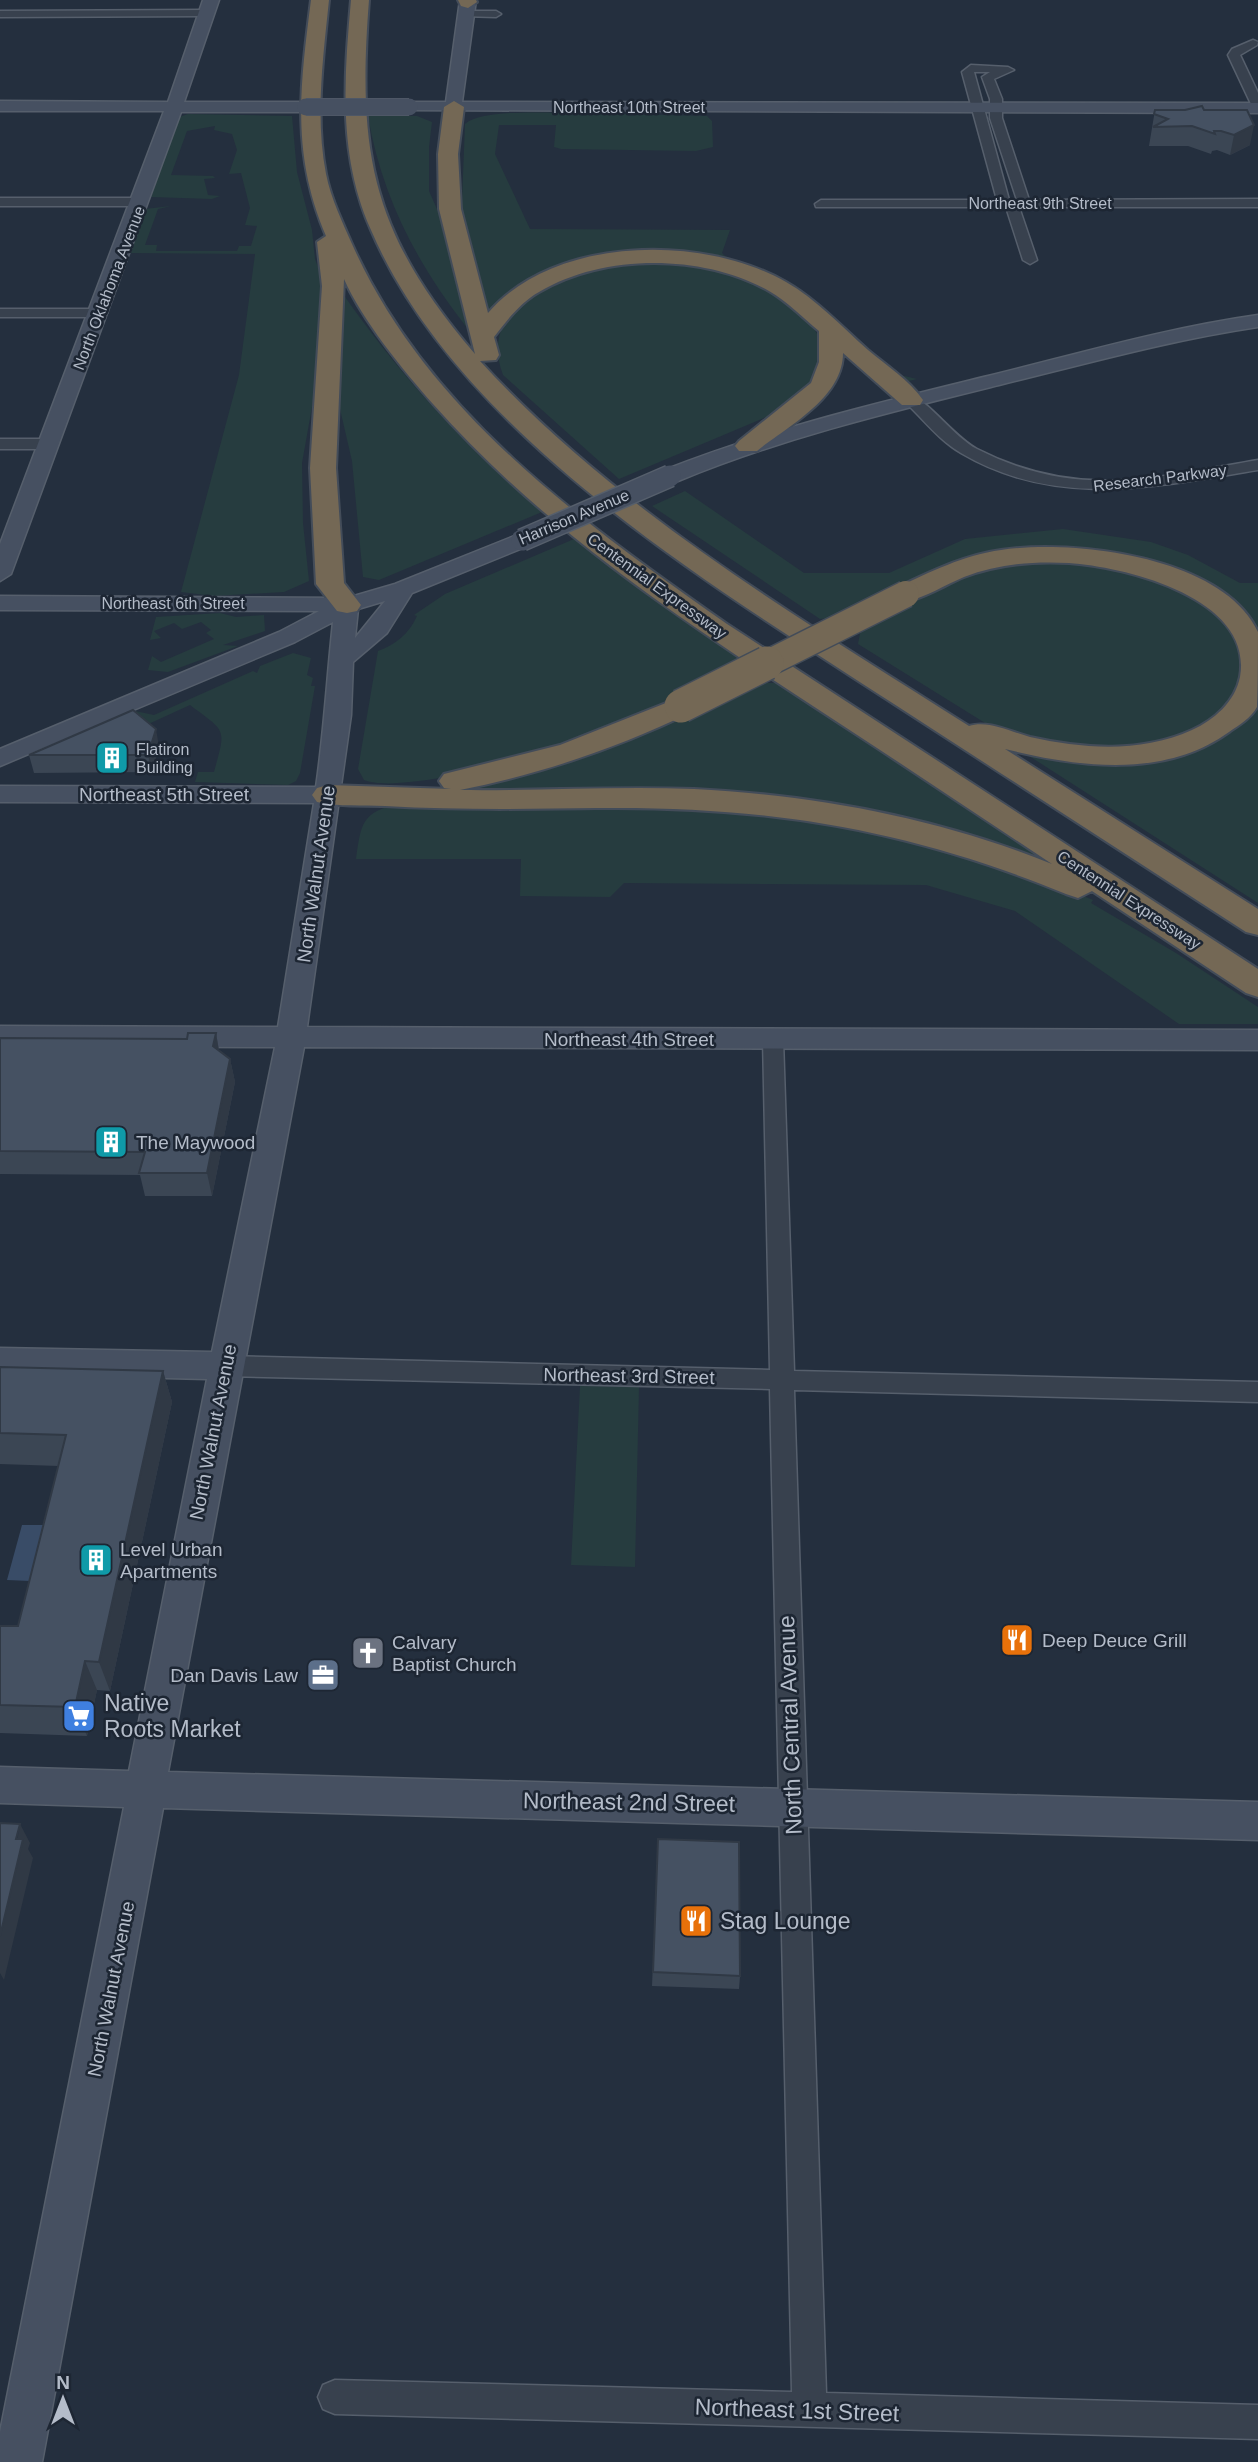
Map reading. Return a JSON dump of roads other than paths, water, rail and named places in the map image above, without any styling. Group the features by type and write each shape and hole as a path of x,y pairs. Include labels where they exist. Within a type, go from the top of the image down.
{"highway":[{"name":"Centennial Expressway","path":"320,0 311,80 309,129 323,202 343,254 391,337 470,429 542,499 681,606 1258,985"},
{"path":"360,0 353,80 353,130 372,206 390,247 425,307 461,354 498,394 557,453 633,516 759,604 1258,924"},
{"path":"454,107 448,154 450,209 498,394"},
{"path":"323,202 334,286 324,481 330,584 347,605"},
{"path":"482,337 519,295 554,275 596,263 639,258 695,261 744,272 778,287 919,399"},
{"path":"748,446 822,386 831,362 831,329"},
{"path":"388,794 527,766 609,739 959,569 998,558 1038,554 1098,557 1149,569 1206,596 1238,624 1255,658 1253,685 1239,711 1207,734 1158,751 1130,755 1064,754 1040,750 933,717"},
{"path":"327,795 388,794 436,799 695,799 831,813 921,832 989,852 1068,883 1181,934"}],"main road":[{"path":"454,107 467,4"},
{"name":"North Oklahoma Avenue","path":"0,574 141,202 208,7"},
{"name":"Northeast 10th Street","path":"0,106 1258,107"},
{"name":"Harrison Avenue","path":"0,758 287,637 347,605 403,589 670,476 748,446 919,399 1170,337 1258,321"},
{"path":"343,658 370,640 390,616 403,589"},
{"name":"Northeast 6th Street","path":"0,603 347,605"},
{"name":"North Walnut Avenue","path":"18,2462 139,1843 146,1790 291,1037 339,715 338,685 347,605"},
{"name":"Northeast 5th Street","path":"0,794 327,795"},
{"name":"Northeast 4th Street","path":"0,1037 773,1039 1256,1048"},
{"name":"Northeast 3rd Street","path":"0,1361 226,1366"},
{"name":"Northeast 2nd Street","path":"0,1785 1258,1821"}],"street":[{"path":"467,4 496,14"},
{"path":"0,14 208,7"},
{"path":"1253,43 1236,51 1234,55 1258,107"},
{"path":"1013,203 988,77 1008,70 971,68 968,72 978,107 1013,203 1030,260"},
{"path":"0,202 141,202"},
{"name":"Northeast 9th Street","path":"821,204 1258,203"},
{"path":"0,313 100,313"},
{"name":"Research Parkway","path":"919,399 967,450 1024,478 1081,488 1112,488 1258,465"},
{"path":"0,444 50,444"},
{"name":"North Central Avenue","path":"773,1039 809,2410"},
{"name":"Northeast 3rd Street","path":"226,1366 1258,1392"},
{"name":"Northeast 1st Street","path":"335,2397 1258,2422"}],"water":[{"path":"22,1525 44,1525 30,1581 7,1580"}],"place":[{"name":"Flatiron Building","path":"112,758"},
{"name":"The Maywood","path":"111,1142"},
{"name":"Level Urban Apartments","path":"96,1560"},
{"name":"Deep Deuce Grill","path":"1017,1640"},
{"name":"Calvary Baptist Church","path":"368,1653"},
{"name":"Dan Davis Law","path":"323,1675"},
{"name":"Native Roots Market","path":"79,1716"},
{"name":"Stag Lounge","path":"696,1921"}]}
